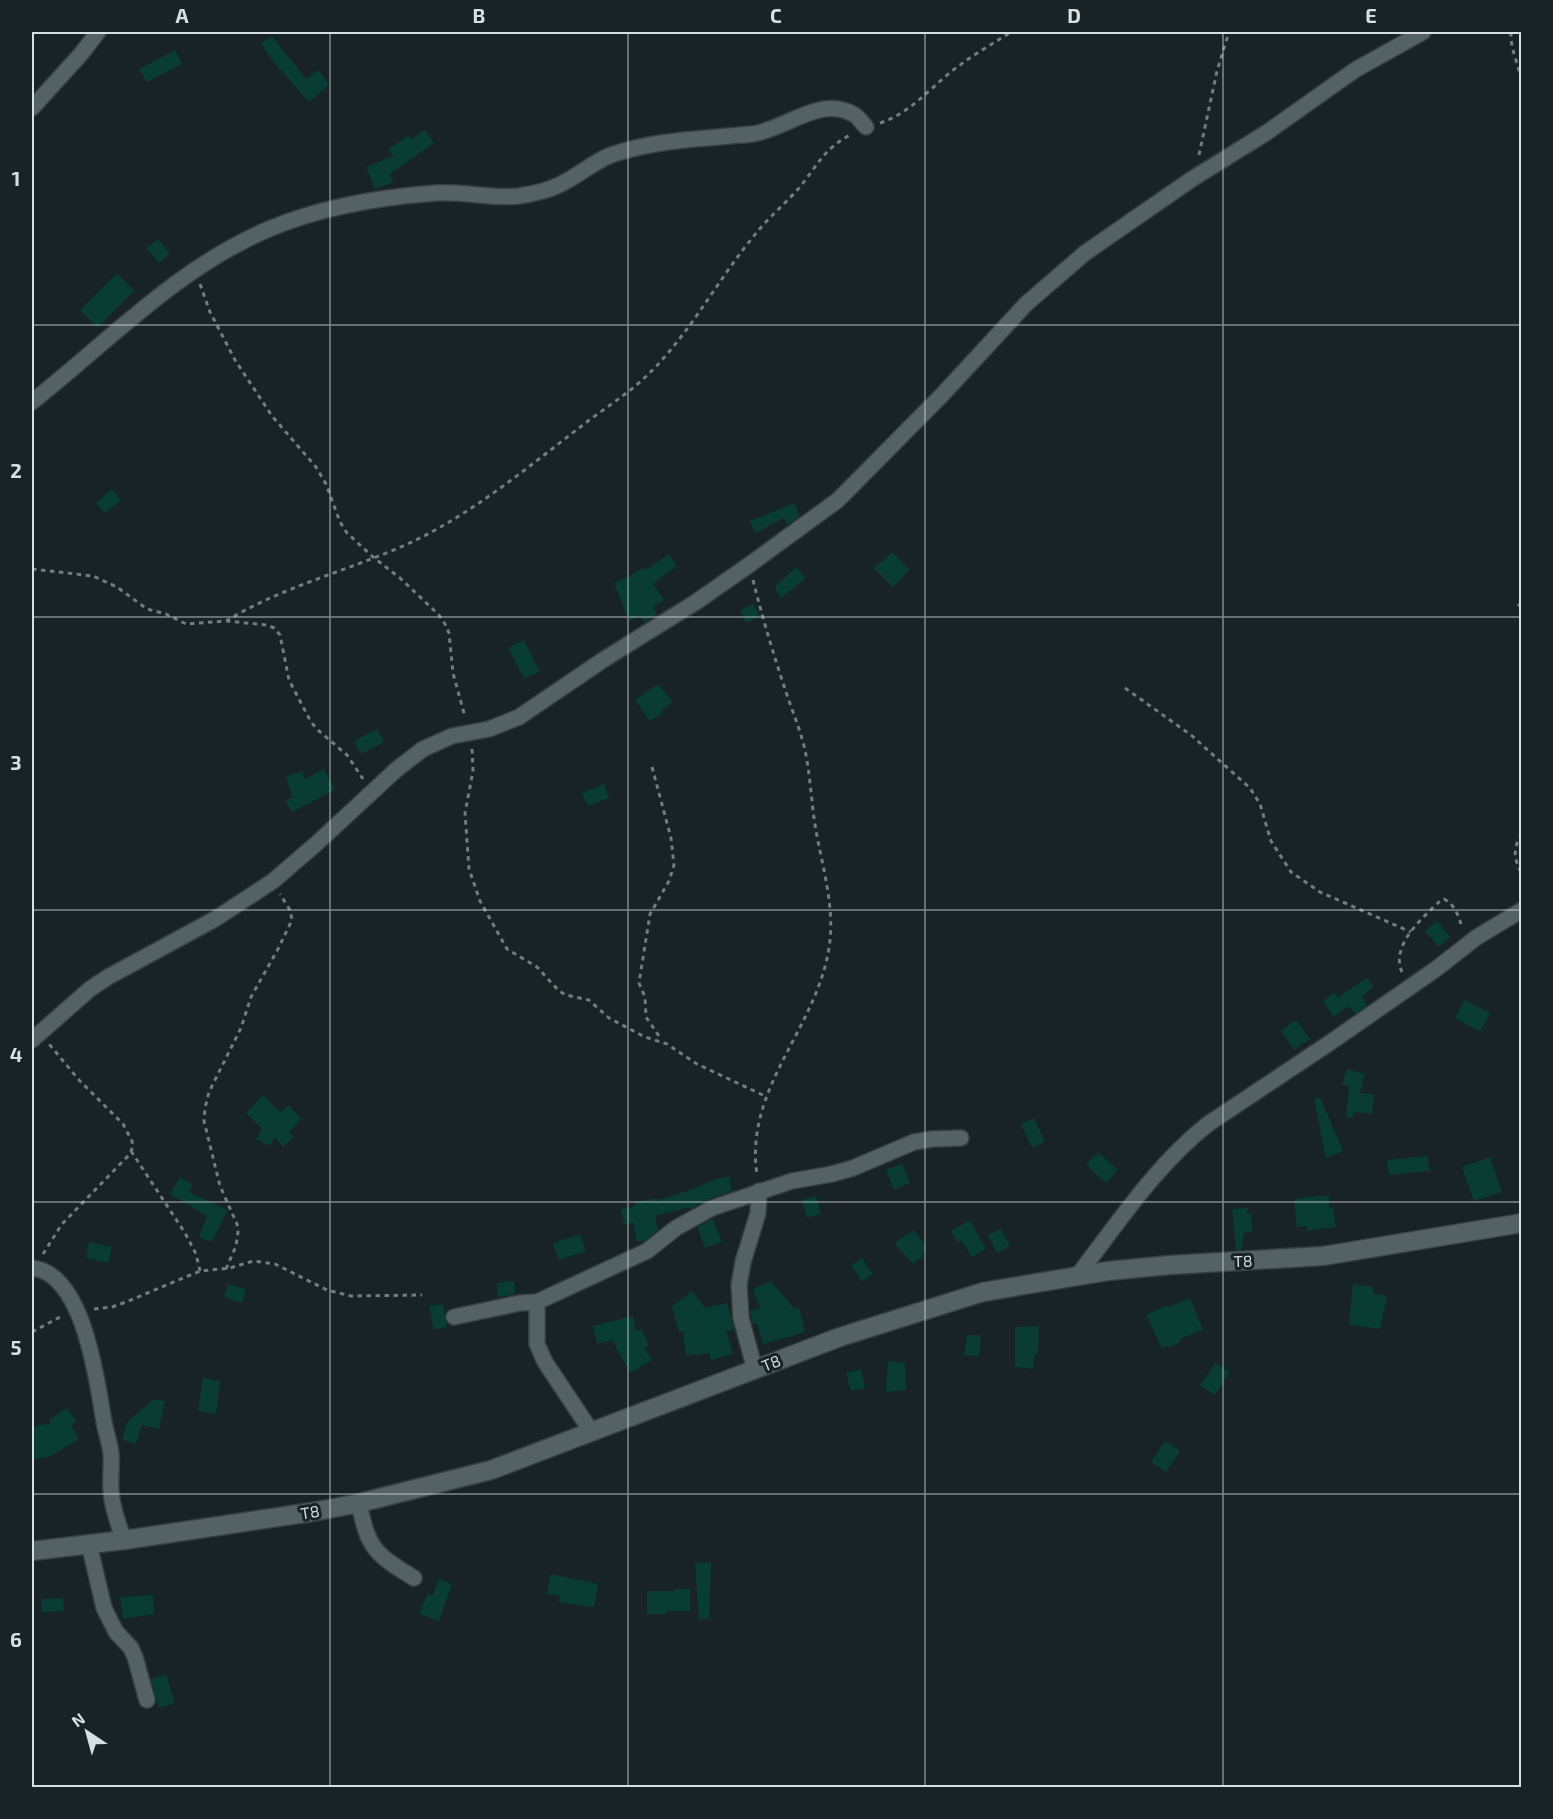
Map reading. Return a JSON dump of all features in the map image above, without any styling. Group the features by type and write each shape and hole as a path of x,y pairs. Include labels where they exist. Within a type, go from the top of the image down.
{"street":[{"path":"32,108 98,32"},
{"path":"36,1036 90,989 108,977 215,919 273,881 397,769 423,750 452,736 496,726 519,717 749,565 838,500 942,395 1026,304 1060,273 1115,231 1266,133 1356,70 1423,32"},
{"path":"32,402 159,295 195,268 232,246 271,228 349,205 437,193 517,196 535,193 557,186 608,156 646,145 755,133 831,107 854,114 866,127"},
{"path":"1077,1275 1186,1141 1413,985 1470,942 1521,910"},
{"path":"454,1317 520,1303 537,1302 647,1251 694,1217 712,1208 759,1191 792,1181 853,1168 914,1143 932,1139 961,1138"},
{"path":"755,1370 741,1318 739,1286 743,1262 758,1213 759,1191"},
{"name":"T8","path":"32,1551 312,1512 359,1503 491,1470 887,1321 983,1292 1077,1275 1170,1265 1323,1256 1521,1223"},
{"path":"33,1268 45,1270 56,1278 77,1310 88,1341 110,1444 111,1492 117,1524 124,1540"},
{"path":"537,1302 537,1344 545,1362 591,1431"},
{"path":"359,1503 365,1531 372,1544 381,1556 414,1578"},
{"path":"89,1544 104,1608 116,1632 131,1648 147,1700"}],"path":[{"path":"226,621 276,594 414,541 471,507 535,462 639,383 664,359 758,230 799,188 818,160 841,139 866,127 890,120 928,93 958,66 1011,32"},
{"path":"1192,179 1217,71 1229,32"},
{"path":"1511,32 1511,47 1520,74 1521,85"},
{"path":"195,268 221,336 272,416 316,467 326,484 340,522 347,533 400,578 446,624 455,684 470,732 472,771 465,813 469,869 480,901 500,940 513,953 537,967 559,991 584,997 609,1018 645,1037 662,1041 697,1064 765,1096"},
{"path":"749,565 805,752 832,928 825,970 806,1016 765,1096 755,1138 755,1162 759,1191"},
{"path":"32,569 93,576 117,587 147,609 166,614 186,624 226,621 267,625 277,631 281,639 289,680 311,722 347,755 360,776 375,791"},
{"path":"1518,604 1521,608"},
{"path":"1125,688 1191,735 1250,788 1260,804 1271,841 1291,872 1320,892 1411,932"},
{"path":"652,767 671,838 674,866 669,881 652,907 639,983 645,997 646,1017 662,1041"},
{"path":"1521,834 1516,843 1514,856 1521,874"},
{"path":"226,1269 236,1246 237,1224 220,1186 204,1121 205,1108 209,1092 241,1028 251,997 292,920 291,910 273,881"},
{"path":"1413,985 1400,970 1400,952 1411,932 1439,902 1444,899 1456,910 1462,930 1470,942"},
{"path":"33,1268 62,1224 131,1151 132,1141 123,1124 36,1036"},
{"path":"131,1151 185,1233 196,1254 200,1271"},
{"path":"32,1332 77,1310 112,1307 200,1271 226,1269 248,1262 262,1262 285,1268 327,1290 351,1296 422,1295"}],"building":[{"path":"272,36 306,79 319,70 329,85 309,102 261,44"},
{"path":"175,50 182,64 147,82 139,69"},
{"path":"425,130 434,143 390,174 393,182 375,189 366,167 393,156 388,149 409,135 411,139"},
{"path":"158,239 170,254 159,263 146,248"},
{"path":"117,273 134,291 97,328 80,310"},
{"path":"112,489 121,500 105,513 96,503"},
{"path":"795,503 800,516 787,525 784,518 756,533 749,521"},
{"path":"892,552 910,570 893,587 874,568"},
{"path":"669,554 677,566 653,584 664,600 653,607 657,615 644,622 640,616 629,621 614,583 644,567 646,570"},
{"path":"796,567 806,578 781,598 776,591 776,586"},
{"path":"753,604 760,616 746,623 740,611"},
{"path":"524,640 540,672 524,678 508,648"},
{"path":"658,684 673,702 650,721 635,700"},
{"path":"377,729 384,742 361,754 354,741"},
{"path":"324,769 335,790 292,812 285,801 292,797 286,776 302,771 304,779"},
{"path":"604,784 609,798 588,806 582,793"},
{"path":"1437,921 1450,937 1439,947 1425,931"},
{"path":"1367,978 1374,987 1362,996 1367,1005 1355,1014 1349,1006 1334,1017 1323,1001 1334,992 1338,997"},
{"path":"1465,1000 1490,1013 1480,1032 1455,1018"},
{"path":"1296,1020 1310,1039 1294,1050 1281,1031"},
{"path":"1347,1069 1365,1074 1360,1093 1374,1094 1372,1114 1354,1112 1352,1118 1346,1117 1349,1086 1342,1084"},
{"path":"263,1095 280,1112 289,1105 301,1119 289,1132 294,1137 283,1147 275,1138 270,1146 256,1139 262,1129 246,1113"},
{"path":"1320,1097 1343,1151 1326,1158 1314,1099"},
{"path":"1034,1118 1045,1142 1032,1148 1021,1124"},
{"path":"1098,1152 1118,1170 1106,1183 1086,1165"},
{"path":"1427,1156 1430,1171 1389,1175 1387,1160"},
{"path":"1490,1157 1502,1192 1474,1201 1462,1167"},
{"path":"902,1164 910,1183 894,1190 886,1170"},
{"path":"729,1176 732,1191 690,1209 689,1207 655,1216 658,1230 645,1241 637,1242 633,1223 624,1224 621,1209 635,1206 635,1202 657,1198 657,1201"},
{"path":"180,1177 193,1185 189,1192 228,1210 212,1242 199,1237 207,1216 170,1194"},
{"path":"1329,1195 1329,1208 1333,1207 1336,1227 1307,1231 1307,1226 1297,1227 1294,1199"},
{"path":"816,1196 821,1214 807,1218 802,1200"},
{"path":"1248,1208 1247,1214 1251,1214 1252,1232 1244,1233 1241,1250 1236,1250 1232,1209"},
{"path":"713,1219 722,1242 705,1248 697,1227"},
{"path":"970,1220 986,1249 972,1257 962,1241 958,1243 951,1231"},
{"path":"1001,1229 1010,1246 997,1253 988,1235"},
{"path":"914,1230 927,1249 922,1253 924,1256 913,1264 894,1243"},
{"path":"580,1234 586,1251 559,1260 553,1243"},
{"path":"89,1242 112,1247 108,1263 86,1258"},
{"path":"862,1258 873,1274 862,1282 851,1265"},
{"path":"514,1281 515,1294 498,1297 497,1283"},
{"path":"771,1281 795,1309 799,1307 805,1332 763,1344 757,1323 753,1324 750,1311 760,1308 753,1289"},
{"path":"228,1284 246,1289 242,1303 224,1297"},
{"path":"1353,1284 1373,1287 1373,1293 1387,1296 1380,1329 1349,1325"},
{"path":"692,1291 705,1308 727,1303 734,1329 726,1331 733,1354 711,1360 709,1353 686,1356 683,1331 679,1332 672,1306"},
{"path":"1190,1298 1203,1330 1162,1349 1146,1315"},
{"path":"443,1304 447,1327 434,1330 429,1306"},
{"path":"633,1316 636,1331 641,1329 649,1346 644,1348 652,1360 630,1373 612,1340 597,1344 593,1326"},
{"path":"1039,1326 1038,1355 1035,1354 1033,1369 1015,1367 1015,1327"},
{"path":"967,1335 981,1335 979,1356 964,1355"},
{"path":"888,1361 905,1363 906,1390 886,1392"},
{"path":"1215,1363 1230,1372 1215,1395 1200,1386"},
{"path":"861,1369 865,1388 851,1391 846,1373"},
{"path":"203,1378 220,1381 216,1414 198,1411"},
{"path":"154,1399 165,1401 159,1429 142,1425 136,1444 122,1440 127,1422"},
{"path":"67,1408 77,1422 71,1425 79,1439 49,1457 32,1460 32,1427 51,1423 49,1420"},
{"path":"1165,1441 1180,1451 1166,1472 1151,1462"},
{"path":"711,1562 709,1619 699,1620 695,1563"},
{"path":"551,1574 598,1584 594,1607 558,1602 560,1596 547,1594"},
{"path":"439,1579 452,1584 439,1621 419,1614 428,1593 432,1596"},
{"path":"675,1589 690,1589 690,1611 647,1614 647,1591 675,1591"},
{"path":"153,1595 154,1614 123,1619 120,1597"},
{"path":"63,1598 64,1611 42,1612 41,1599"},
{"path":"166,1674 175,1703 159,1708 151,1679"}]}
